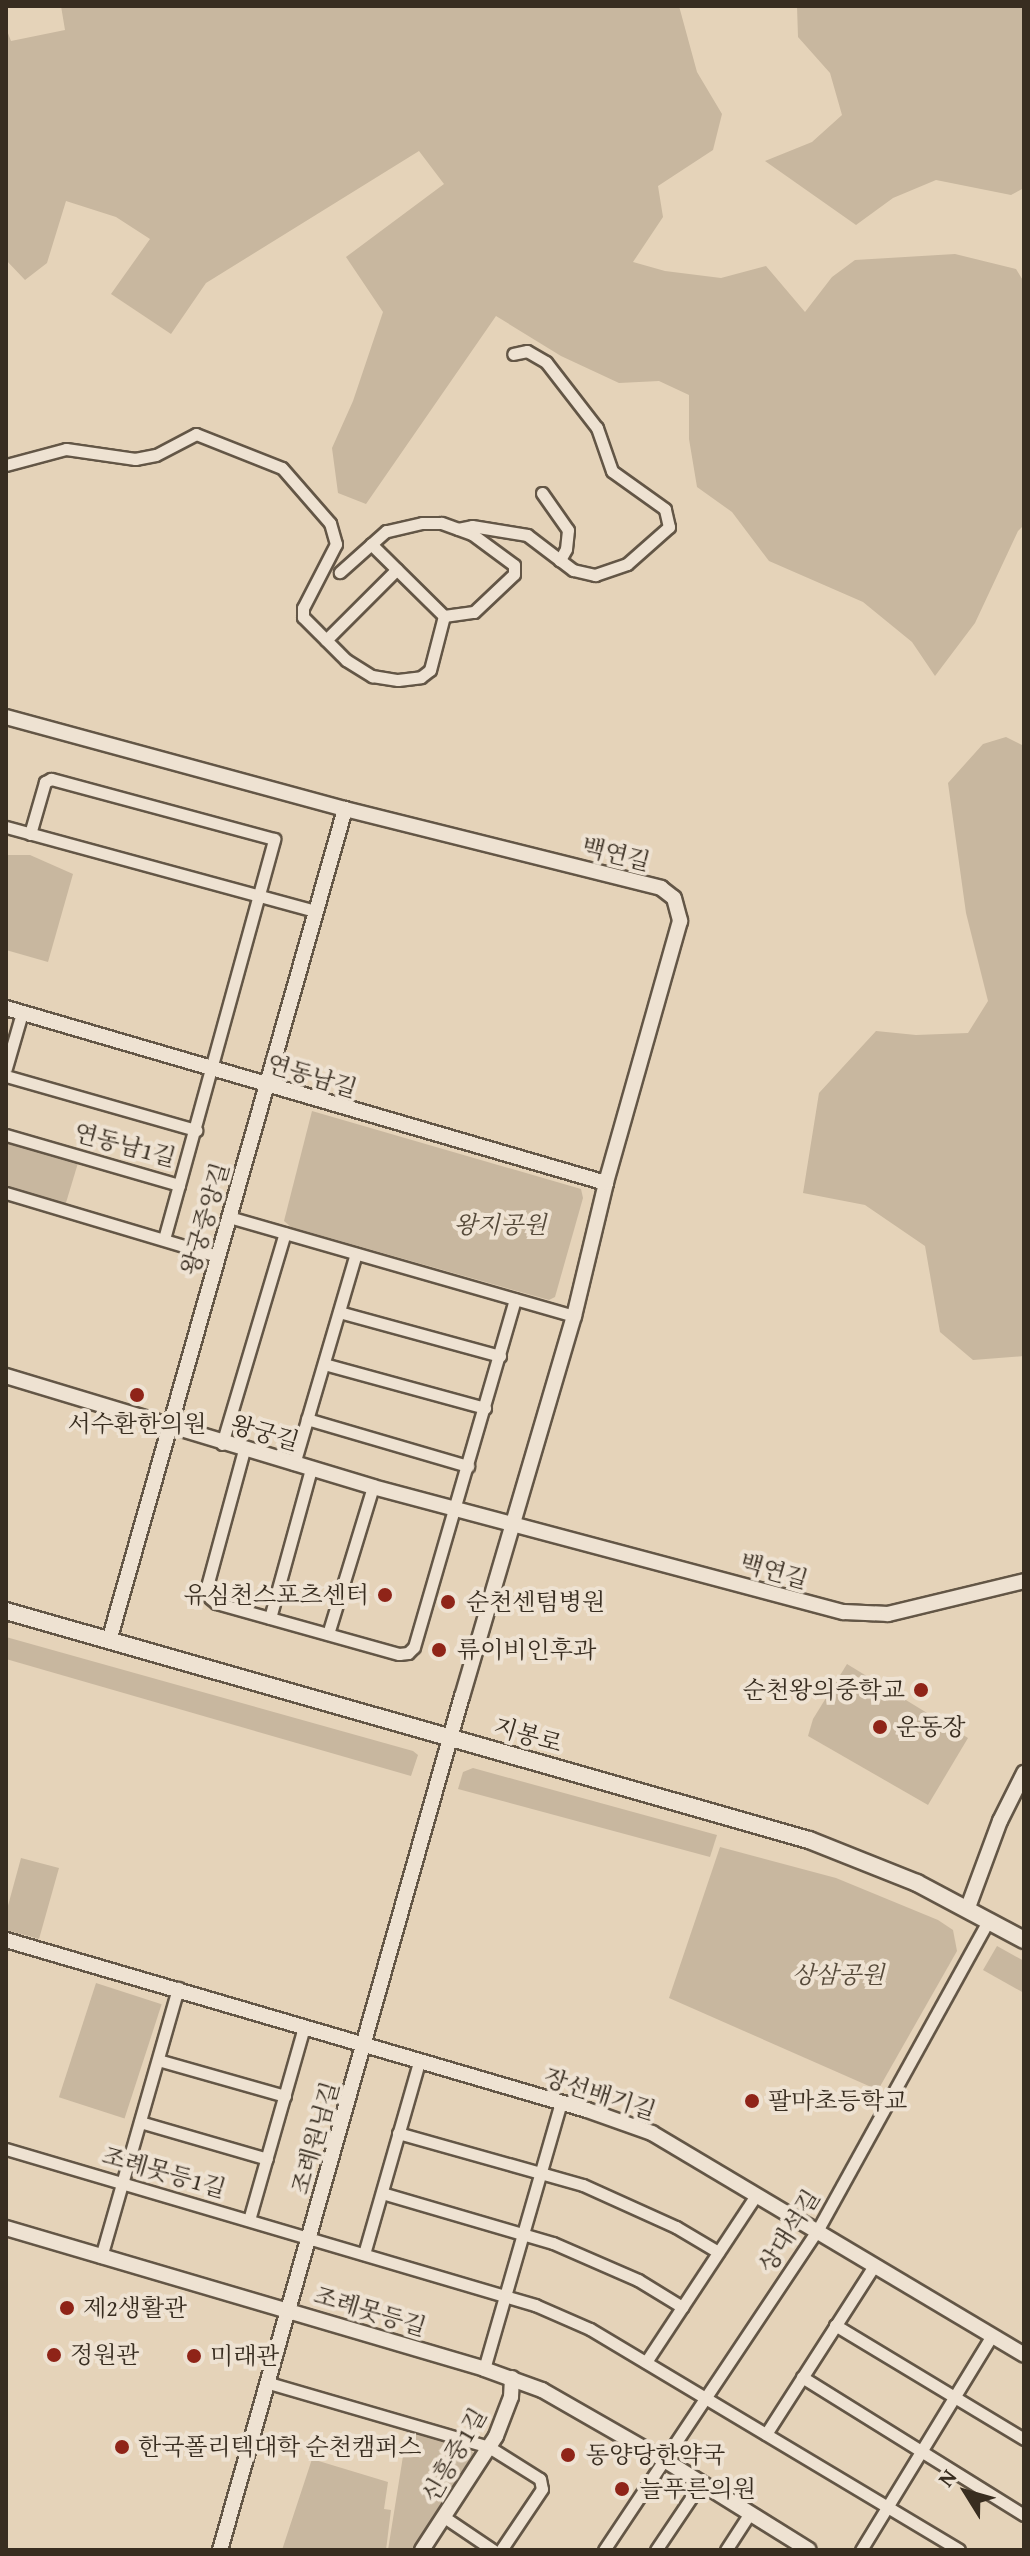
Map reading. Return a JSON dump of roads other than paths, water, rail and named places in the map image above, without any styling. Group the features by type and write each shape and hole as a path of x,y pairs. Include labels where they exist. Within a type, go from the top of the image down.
{"main road":[{"name":"지봉로","path":"6,1611 822,1844 917,1883 1024,1940"}],"street":[{"path":"458,529 472,526 527,535 560,560 586,574 617,570 665,532 669,517 665,509 612,471 597,428 546,362 527,351 513,354"},
{"path":"6,465 66,449 135,459 156,455 196,434 282,468 330,523 336,544 303,608 303,617 346,660 372,676 398,680 421,677 430,670 444,616"},
{"path":"542,493 568,530 566,549 560,560"},
{"path":"340,572 371,544 399,525 441,523 501,553 514,565 514,574 474,612 444,616"},
{"path":"371,544 444,616"},
{"path":"326,640 397,569"},
{"name":"백연길","path":"6,719 345,809 661,888 674,898 680,921 606,1183 574,1316 450,1738"},
{"name":"연동남1길","path":"6,1135 179,1185 214,1070 274,839 51,779 45,782 30,834"},
{"name":"왕궁중앙길","path":"109,1641 345,809"},
{"path":"6,827 316,911"},
{"name":"연동남길","path":"6,1008 606,1183"},
{"path":"6,1068 22,1013"},
{"name":"연동남1길","path":"6,1076 196,1130"},
{"path":"164,1239 179,1185"},
{"path":"6,1193 218,1256"},
{"path":"229,1217 574,1316"},
{"path":"222,1444 285,1233"},
{"path":"294,1464 356,1254"},
{"path":"244,1450 206,1591 216,1603 399,1654 412,1650 515,1299"},
{"path":"339,1312 500,1356"},
{"path":"324,1364 485,1408"},
{"name":"왕궁길","path":"6,1376 222,1444 514,1526"},
{"path":"307,1419 468,1466"},
{"path":"270,1618 311,1469"},
{"path":"328,1634 373,1487"},
{"name":"백연길","path":"514,1526 844,1612 888,1614 1024,1581"},
{"name":"조례원님길","path":"220,2550 450,1738"},
{"path":"967,1910 1001,1818 1024,1773"},
{"name":"상대석길","path":"604,2550 817,2231 988,1921"},
{"name":"장선배기길","path":"6,1940 178,1988 652,2133 1024,2355"},
{"path":"101,2257 178,1988"},
{"path":"249,2220 304,2027"},
{"path":"158,2060 285,2096"},
{"path":"364,2254 419,2062"},
{"path":"484,2369 561,2103"},
{"path":"140,2122 267,2159"},
{"path":"398,2133 541,2171 633,2206 718,2252"},
{"name":"조례못등1길","path":"6,2149 506,2295 590,2329 959,2550"},
{"path":"382,2193 591,2257 682,2307"},
{"path":"646,2362 756,2195"},
{"name":"조례못등길","path":"6,2228 512,2378 570,2404 809,2550"},
{"path":"766,2434 874,2266"},
{"path":"835,2325 1024,2439"},
{"path":"861,2550 992,2335"},
{"path":"802,2377 1024,2515"},
{"name":"신흥중1길","path":"422,2550 489,2447 511,2397 512,2378"},
{"path":"269,2383 489,2447 542,2484 501,2550"},
{"path":"656,2550 701,2483"},
{"path":"726,2550 750,2513"},
{"path":"444,2517 493,2550"}],"place":[{"name":"서수환한의원","path":"137,1395"},
{"name":"유심천스포츠센터","path":"385,1595"},
{"name":"순천센텀병원","path":"448,1602"},
{"name":"류이비인후과","path":"439,1650"},
{"name":"순천왕의중학교","path":"921,1690"},
{"name":"운동장","path":"880,1727"},
{"name":"팔마초등학교","path":"752,2101"},
{"name":"제2생활관","path":"67,2308"},
{"name":"정원관","path":"54,2355"},
{"name":"미래관","path":"194,2356"},
{"name":"한국폴리텍대학 순천캠퍼스","path":"122,2447"},
{"name":"동양당한약국","path":"568,2455"},
{"name":"늘푸른의원","path":"622,2489"}],"park label":[{"name":"왕지공원","path":"500,1225"},
{"name":"상삼공원","path":"838,1975"}]}
